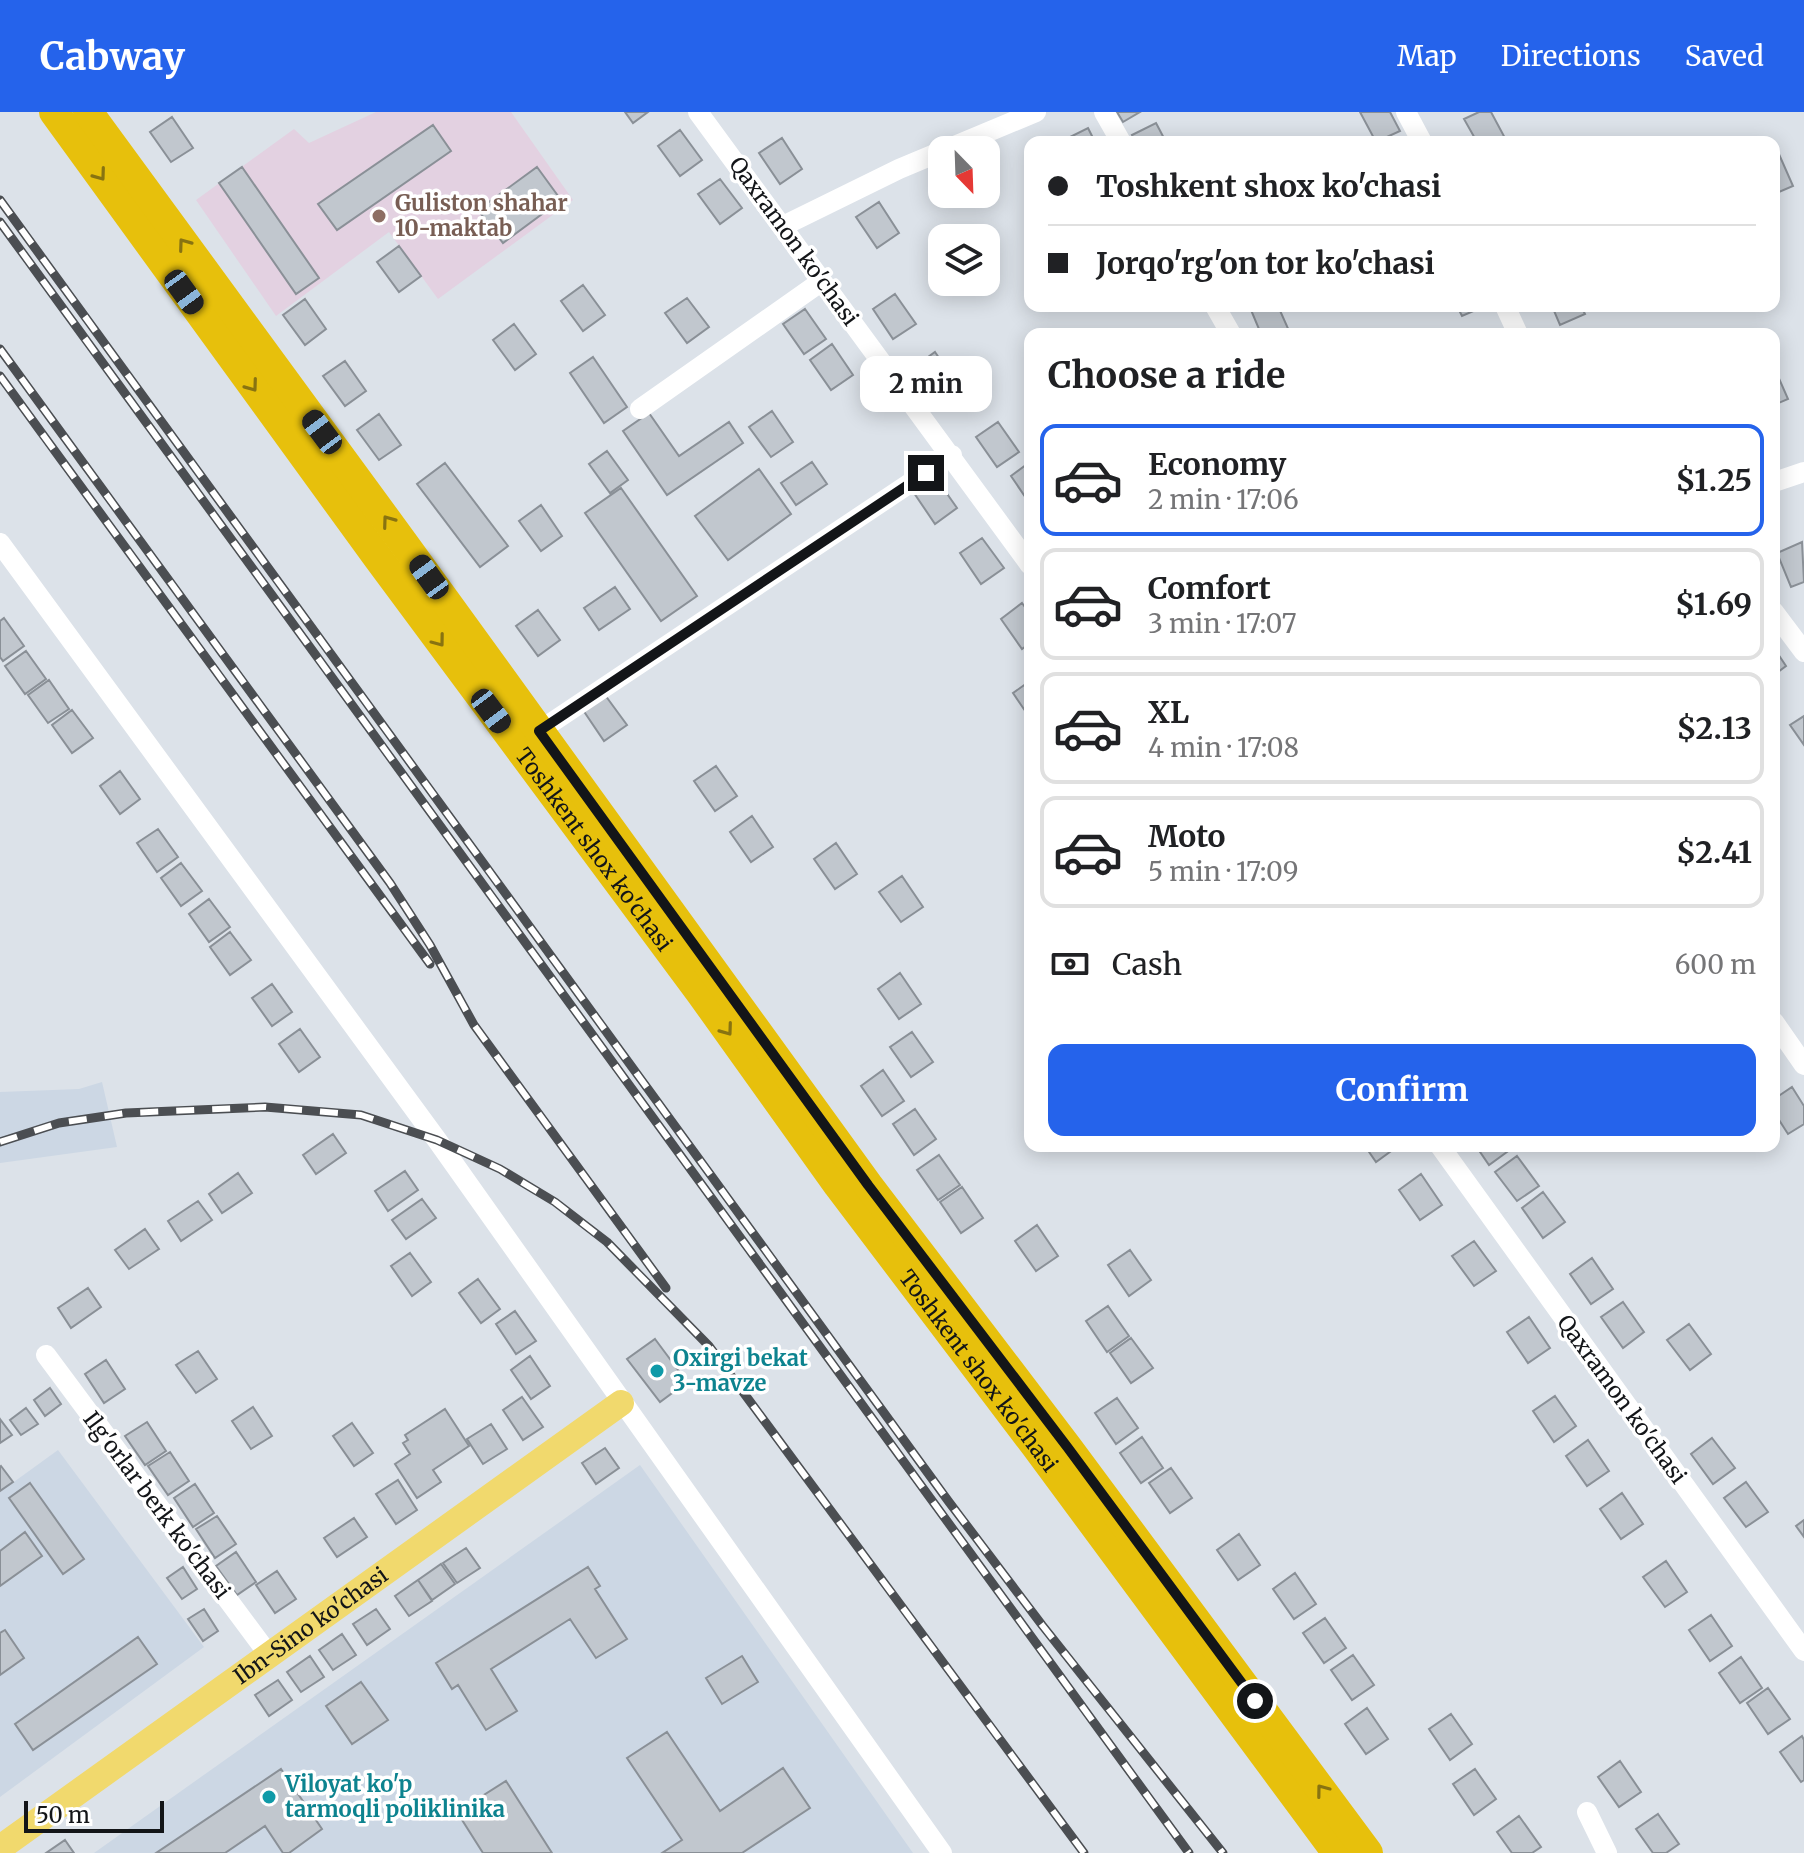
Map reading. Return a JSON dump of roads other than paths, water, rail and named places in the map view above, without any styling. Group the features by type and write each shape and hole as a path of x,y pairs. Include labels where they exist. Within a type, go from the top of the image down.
{"highway":[{"name":"Toshkent shox ko'chasi","path":"54,112 378,558 709,986 1368,1853"},
{"name":"Toshkent shox ko'chasi","path":"88,112 539,731 838,1185 1337,1853"}],"main road":[{"name":"Ibn-Sino ko'chasi","path":"0,1848 621,1403"}],"street":[{"name":"Qaxramon ko'chasi","path":"698,112 1024,557"},
{"path":"977,136 1036,112"},
{"path":"1104,112 1118,136"},
{"path":"1406,112 1419,136"},
{"path":"783,226 928,156"},
{"path":"640,409 822,281"},
{"path":"539,731 952,455"},
{"path":"1780,480 1804,472"},
{"path":"0,543 437,1140 942,1853"},
{"path":"1780,620 1804,652"},
{"path":"1780,1031 1804,1065"},
{"name":"Qaxramon ko'chasi","path":"1444,1152 1804,1651"},
{"name":"Ilg'orlar berk ko'chasi","path":"46,1355 269,1655"},
{"path":"1587,1812 1607,1853"}],"railway":[{"path":"0,200 949,1502 1223,1853"},
{"path":"0,222 1189,1853"},
{"path":"0,349 390,883 430,945 474,1025 666,1288"},
{"path":"0,376 430,964"},
{"path":"0,1142 59,1123 126,1113 265,1107 361,1115 437,1140 500,1169 555,1202 607,1242 709,1346 1084,1853"}],"place":[{"name":"Guliston shahar 10-maktab","path":"379,216"},
{"name":"Oxirgi bekat 3-mavze","path":"657,1371"},
{"name":"Viloyat ko'p tarmoqli poliklinika","path":"269,1797"}]}
